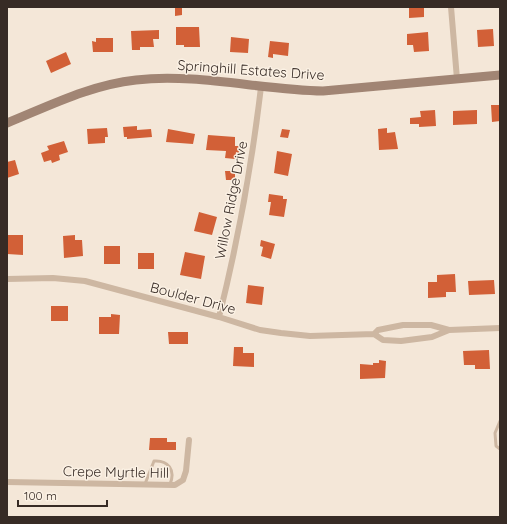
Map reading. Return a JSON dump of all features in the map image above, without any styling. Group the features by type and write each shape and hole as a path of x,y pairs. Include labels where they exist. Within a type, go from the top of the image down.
{"street":[{"path":"451,7 456,79"},
{"name":"Springhill Estates Drive","path":"7,123 76,94 128,81 177,79 300,90 344,90 500,75"},
{"name":"Willow Ridge Drive","path":"219,317 246,190 261,87"},
{"name":"Boulder Drive","path":"7,279 53,278 85,281 219,317 260,330 288,334 310,336 374,334 383,340 401,341 432,337 449,330"},
{"name":"Boulder Drive","path":"374,334 378,330 403,325 430,325 449,330 500,328"},
{"name":"Crepe Myrtle Hill","path":"7,482 175,485 183,480 186,471 189,440"}],"lane":[{"path":"500,421 495,433 496,446 500,449"},
{"path":"145,484 154,461 160,460 168,464 172,471 170,485"}],"building":[{"path":"175,7 182,7 182,15 175,16"},
{"path":"409,7 424,7 424,17 409,18"},
{"path":"176,27 199,27 200,47 184,47 184,45 176,45"},
{"path":"493,29 494,46 478,47 477,30"},
{"path":"159,30 159,39 153,39 154,47 140,47 140,50 132,50 131,31"},
{"path":"428,32 429,51 414,52 413,45 407,45 407,34"},
{"path":"231,37 249,39 248,53 230,52"},
{"path":"96,38 113,38 113,52 93,52 92,41 96,42"},
{"path":"270,41 289,43 288,56 273,54 273,58 268,57"},
{"path":"66,52 71,64 51,73 46,61"},
{"path":"491,105 500,105 500,121 492,122"},
{"path":"435,110 436,126 419,127 419,124 410,124 410,118 421,117 420,111"},
{"path":"477,110 477,124 453,125 453,111"},
{"path":"137,126 137,130 151,129 152,137 127,139 127,137 124,137 123,127"},
{"path":"107,128 108,137 105,137 105,143 88,144 87,129"},
{"path":"387,128 387,133 395,132 398,149 379,150 378,129"},
{"path":"168,129 195,134 193,144 166,142"},
{"path":"282,129 290,130 288,138 280,137"},
{"path":"208,135 235,137 235,146 240,146 239,153 236,152 235,159 225,158 226,151 206,150"},
{"path":"64,141 68,152 59,155 60,160 52,163 51,160 44,162 41,153 49,150 47,146"},
{"path":"277,151 292,154 288,176 274,173"},
{"path":"15,160 19,174 7,178 7,162"},
{"path":"225,171 235,171 235,180 226,180"},
{"path":"269,194 283,196 283,199 287,199 284,217 269,215 271,202 268,202"},
{"path":"199,212 217,217 212,235 194,231"},
{"path":"7,235 23,235 23,255 7,254"},
{"path":"75,235 75,240 82,240 83,256 64,258 63,236"},
{"path":"261,240 275,244 271,259 261,256 263,247 260,246"},
{"path":"104,246 120,246 120,264 104,264"},
{"path":"185,252 205,256 201,279 180,275"},
{"path":"138,253 154,253 154,269 138,269"},
{"path":"455,274 456,292 446,292 446,297 428,298 428,282 437,282 437,275"},
{"path":"494,280 495,294 469,295 468,281"},
{"path":"248,285 264,287 262,305 246,303"},
{"path":"51,306 68,306 68,321 51,321"},
{"path":"111,314 120,315 119,334 99,334 99,317 111,317"},
{"path":"168,332 188,332 188,344 169,344"},
{"path":"234,347 243,347 243,353 254,353 254,367 233,366"},
{"path":"489,350 490,369 475,369 475,365 464,365 463,351"},
{"path":"379,360 386,361 385,378 360,379 360,364 373,365 373,363 379,363"},
{"path":"150,438 167,438 167,442 176,442 176,450 149,450"}]}
